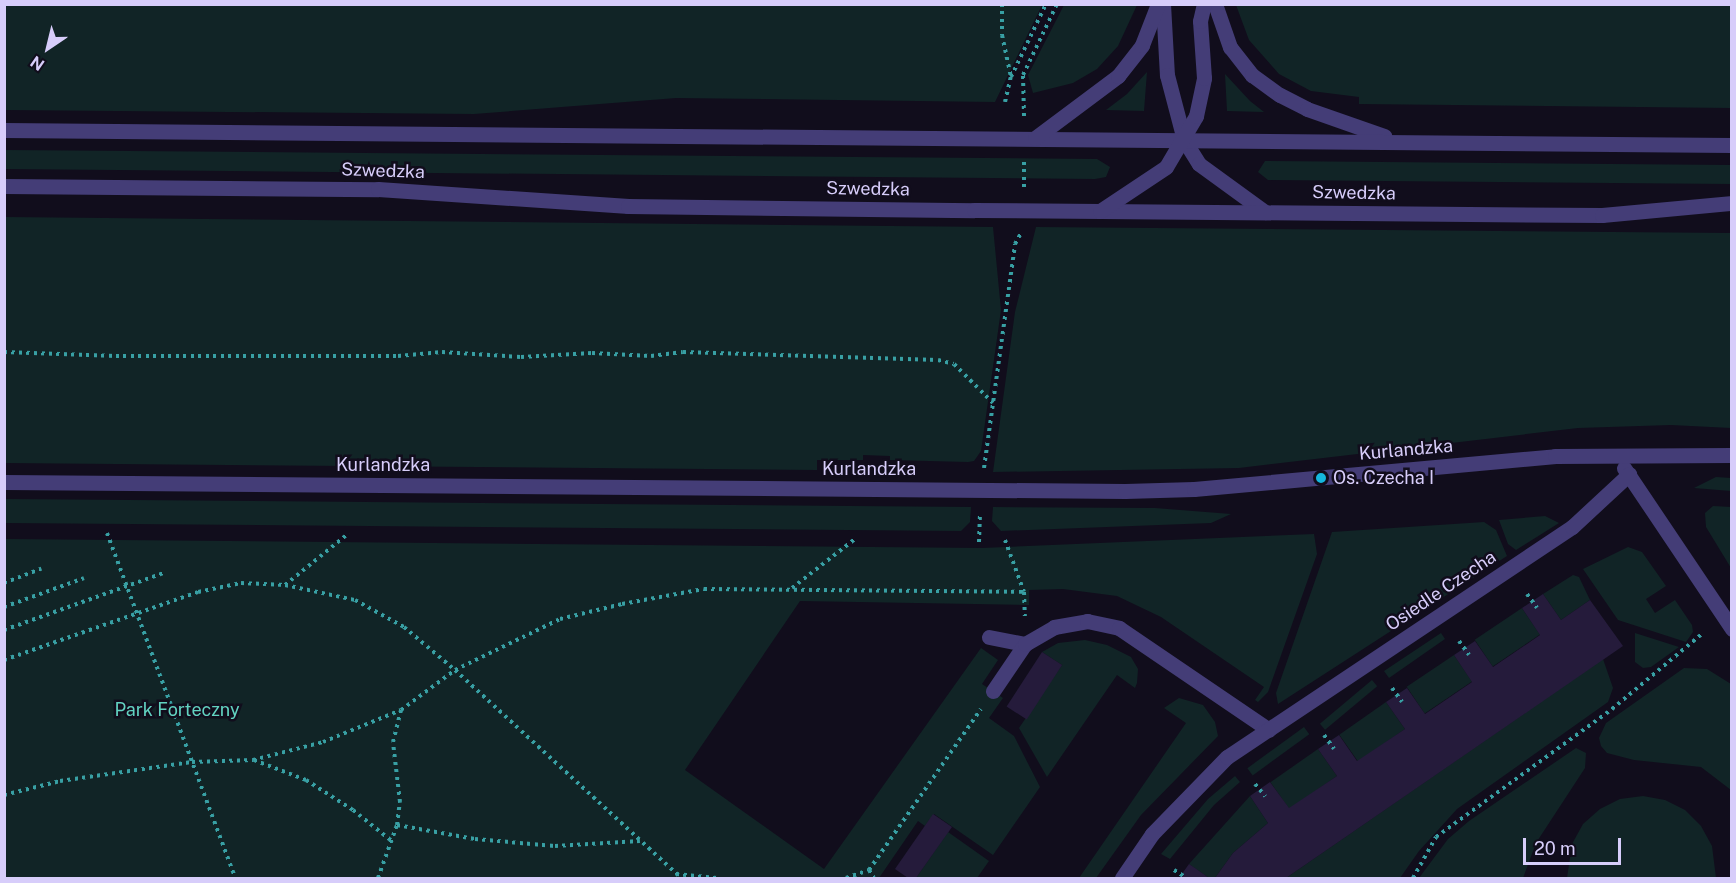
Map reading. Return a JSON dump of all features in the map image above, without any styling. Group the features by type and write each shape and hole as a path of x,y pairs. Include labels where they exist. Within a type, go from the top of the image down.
{"street":[{"path":"1029,138 1118,76 1142,45 1158,4"},
{"path":"1163,4 1167,75 1184,140 1199,164 1265,212"},
{"path":"1100,211 1166,166 1184,140 1202,100 1200,21 1204,4"},
{"path":"1215,4 1230,47 1252,75 1272,90 1326,117 1404,141"},
{"name":"Szwedzka","path":"4,130 1731,145"},
{"name":"Szwedzka","path":"4,186 378,189 628,206 1100,211 1602,215 1731,203"},
{"name":"Kurlandzka","path":"4,482 1125,491 1194,489 1555,456 1731,455"},
{"path":"1615,456 1731,629"},
{"name":"Osiedle Czecha","path":"1122,879 1152,834 1227,757 1572,526 1629,474"},
{"path":"993,691 1025,644 1054,627 1087,621 1119,628 1269,730"},
{"path":"989,637 1025,644"}],"path":[{"path":"1002,4 1002,36 1011,77"},
{"path":"1005,102 1011,77 1046,4"},
{"path":"984,466 1015,244 1025,227 1029,138 1023,75 1057,4"},
{"path":"4,352 116,356 442,352 521,357 592,353 651,356 683,352 938,360 954,364 993,403"},
{"path":"979,542 980,507"},
{"path":"107,533 235,879"},
{"path":"285,585 349,533"},
{"path":"788,590 802,584 855,539"},
{"path":"1005,540 1024,592 1025,644"},
{"path":"4,583 41,569"},
{"path":"4,630 166,572"},
{"path":"4,607 84,578"},
{"path":"4,660 198,592 242,583 285,585 355,600 404,627 455,670 681,879"},
{"path":"4,795 60,781 192,762 253,760 323,742 401,710 455,670 560,619 622,604 704,589 1024,592"},
{"path":"1527,594 1537,608"},
{"path":"1413,879 1436,837 1612,709 1703,633"},
{"path":"1459,642 1469,655"},
{"path":"1392,688 1402,702"},
{"path":"846,879 869,870 993,691"},
{"path":"378,879 393,842 397,825 400,802 393,741 401,710"},
{"path":"1324,735 1334,749"},
{"path":"253,760 306,780 353,810 393,842"},
{"path":"1255,784 1265,796"},
{"path":"397,825 475,839 555,846 640,841"},
{"path":"869,870 874,879"},
{"path":"1174,870 1187,879"},
{"path":"676,874 717,879"}],"green space":[{"path":"5,4 1042,5 995,102 676,98 474,114 5,110"},
{"path":"1064,5 1137,5 1118,46 1097,69 1073,83 1033,93 1028,75"},
{"path":"1236,5 1731,6 1731,108 1359,104 1359,97 1311,91 1279,74 1249,40"},
{"path":"1147,72 1144,111 1106,110 1127,94"},
{"path":"1225,74 1250,101 1264,112 1227,111"},
{"path":"5,150 1097,159 1110,167 1106,177 1095,179 5,169"},
{"path":"1265,161 1731,165 1731,184 1268,180 1258,172"},
{"path":"5,217 993,227 1001,310 981,451 974,461 968,462 890,460 890,456 863,455 863,460 817,460 817,470 5,463"},
{"path":"1036,227 1731,233 1731,428 1671,425 1578,428 1239,468 993,472 1015,312"},
{"path":"1716,477 1731,478 1731,491 1694,488"},
{"path":"5,499 971,507 970,522 961,531 5,523"},
{"path":"1713,506 1731,507 1731,568 1706,527 1705,513"},
{"path":"993,507 1155,508 1231,514 1211,523 1001,531 992,521"},
{"path":"1545,516 1559,523 1516,550 1508,544 1499,520"},
{"path":"1484,522 1496,530 1507,556 1278,704 1276,693 1332,532"},
{"name":"Park Forteczny","path":"1314,534 1317,554 1268,692 1258,702 1255,700 1264,687 1161,617 1117,596 1063,589 1029,590 1029,605 800,601 685,770 824,869 981,648 998,660 982,684 1003,698 989,718 1014,736 1040,787 993,855 934,814 925,826 918,821 879,878 5,878 5,539 982,548"},
{"path":"1628,547 1642,552 1666,586 1646,599 1655,613 1675,600 1692,625 1693,632 1686,642 1618,620 1583,569"},
{"path":"1573,575 1579,577 1590,600 1561,620 1543,594"},
{"path":"1522,608 1540,635 1493,666 1475,640"},
{"path":"1441,633 1445,639 1389,678 1384,671"},
{"path":"1635,633 1679,647 1651,667 1643,668 1635,662"},
{"path":"1085,640 1107,645 1131,657 1138,669 1137,683 1135,688 1117,675 1047,777 1019,728 1062,665 1042,652 1058,643"},
{"path":"1454,655 1472,682 1425,713 1407,687"},
{"path":"1603,659 1613,688 1608,702 1457,809 1419,851 1400,878 1286,878"},
{"path":"1684,668 1707,669 1731,684 1731,790 1701,767 1634,760 1607,753 1601,746 1599,738 1606,723"},
{"path":"1372,680 1377,686 1325,730 1320,724"},
{"path":"1179,698 1203,705 1215,722 1218,736 1141,815 1096,878 1079,878 1186,723 1164,708"},
{"path":"1386,702 1405,729 1358,762 1339,735"},
{"path":"1304,727 1309,734 1253,775 1247,768"},
{"path":"1576,748 1586,753 1585,768 1536,843 1523,878 1419,878 1448,839 1469,821"},
{"path":"1318,749 1337,776 1289,809 1270,782"},
{"path":"1235,776 1240,782 1214,805 1170,859 1161,854 1208,799"},
{"path":"1250,796 1268,823 1233,853 1215,878 1209,878 1189,864"},
{"path":"1643,796 1665,800 1685,810 1701,826 1712,846 1716,878 1567,878 1572,844 1583,824 1600,809 1620,799"},
{"path":"948,832 989,861 977,878 916,878"}],"building":[{"path":"1543,594 1561,620 1590,600 1623,646 1286,878 1215,878 1233,853 1268,823 1250,796 1270,782 1289,808 1337,776 1318,749 1339,735 1357,761 1405,729 1386,702 1407,688 1425,714 1472,682 1454,655 1475,641 1493,667 1540,635 1522,608"},
{"path":"1042,652 1062,665 1027,720 1007,707"},
{"path":"933,814 952,827 916,878 908,878 895,869"},
{"path":"1189,864 1195,868 1209,878 1179,878"}],"place":[{"name":"Os. Czecha I","path":"1321,478"}]}
